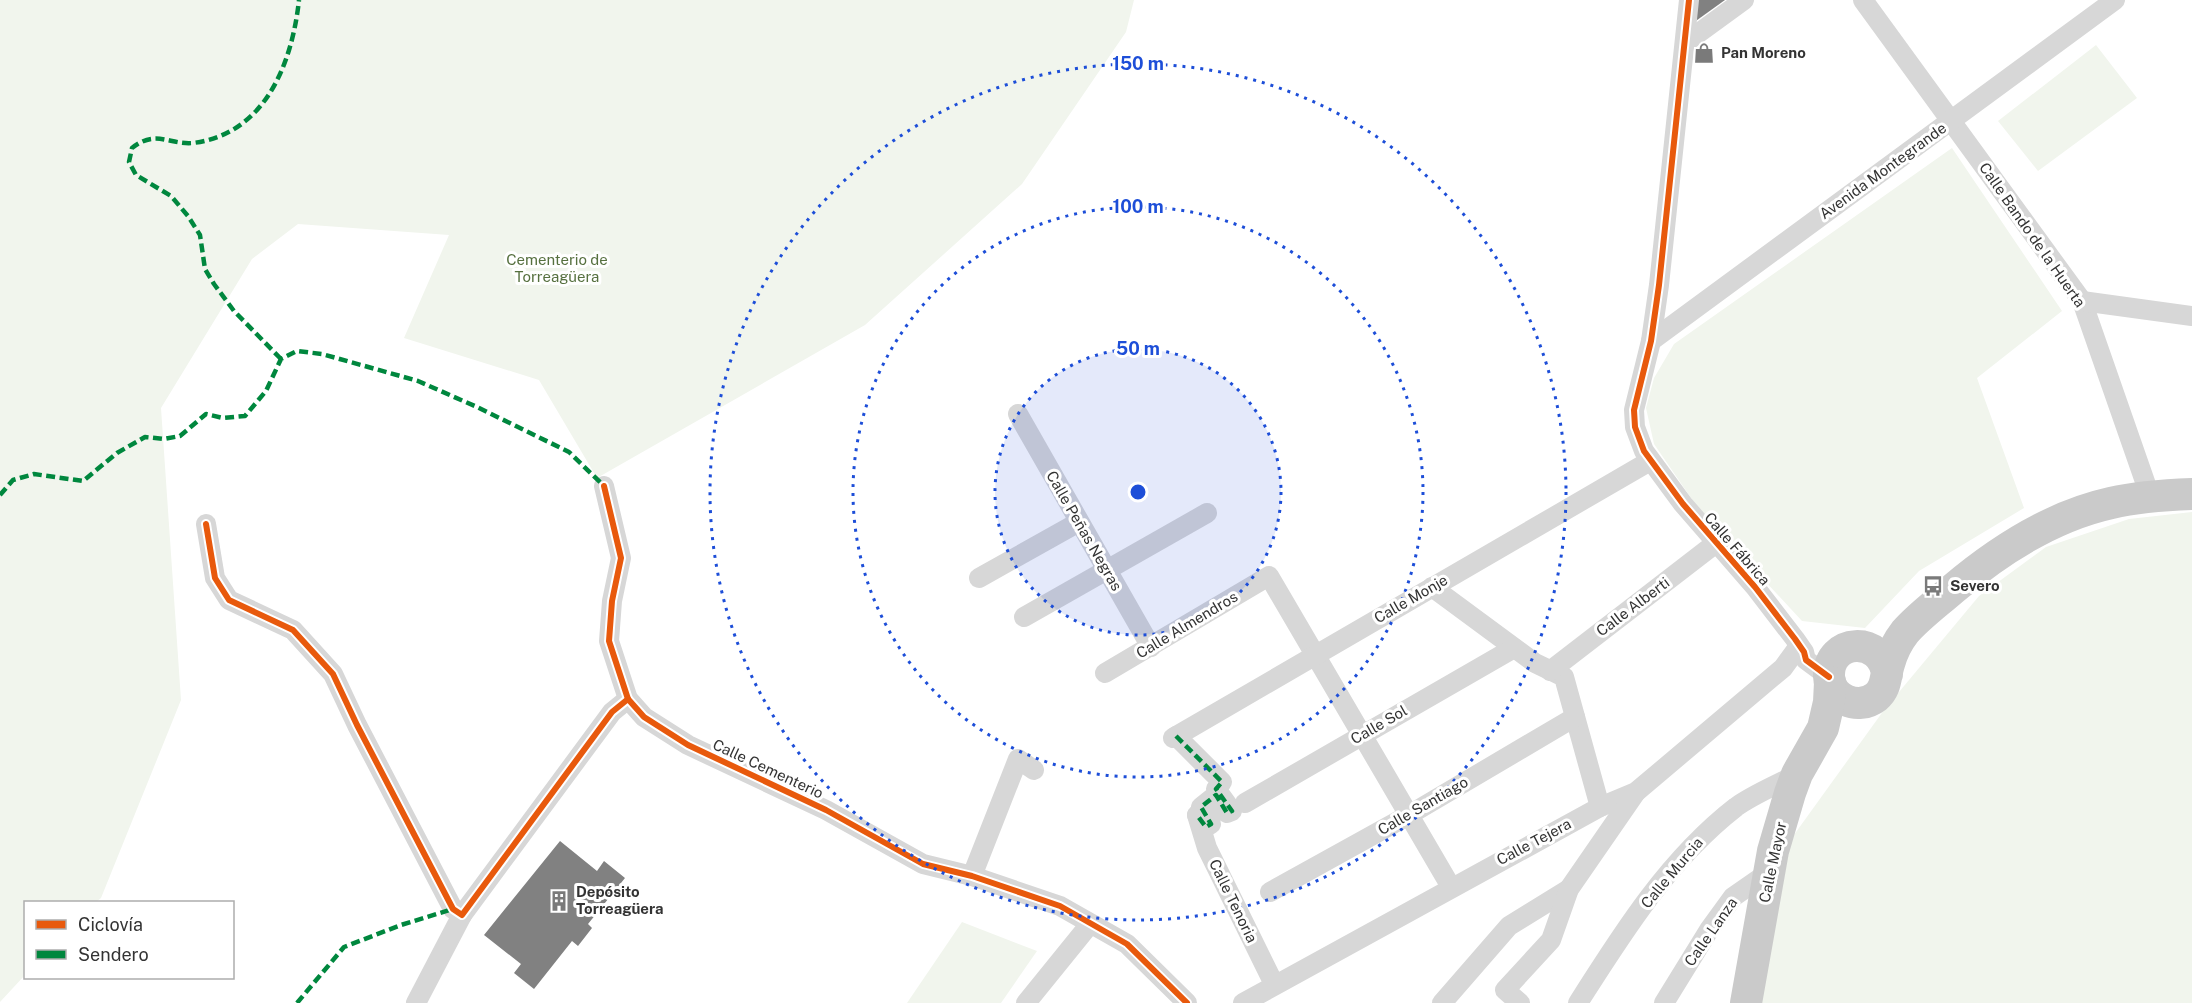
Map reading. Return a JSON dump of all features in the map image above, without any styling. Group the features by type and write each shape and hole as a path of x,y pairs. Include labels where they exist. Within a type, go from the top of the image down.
{"main road":[{"path":"1905,632 1881,643 1844,650 1832,661 1830,680 1837,694 1842,699 1855,703 1875,698 1884,687 1897,644 1905,632 1974,572 2040,529 2075,514 2110,503 2150,496 2192,494"},
{"path":"1858,646 1880,656 1887,674"},
{"name":"Calle Mayor","path":"1746,1003 1769,872 1785,806 1797,774 1823,728 1830,680"},
{"name":"Calle Mayor","path":"1823,728 1862,703"}],"street":[{"name":"Calle Fábrica","path":"1689,0 1659,285 1651,342 1634,410 1638,440 1650,461 1755,587 1802,649 1806,660 1830,680"},
{"path":"1685,43 1744,0"},
{"name":"Calle Bando de la Huerta","path":"1863,0 2082,301 2150,496"},
{"name":"Avenida Montegrande","path":"1651,342 2115,0"},
{"path":"2082,301 2192,316"},
{"name":"Calle Peñas Negras","path":"1018,414 1151,647"},
{"name":"Calle Monje","path":"1197,815 1206,827 1211,824 1201,807 1216,795 1227,813 1232,811 1216,789 1222,782 1174,737 1650,461"},
{"name":"Calle Cementerio","path":"604,486 621,558 612,601 609,641 628,699 644,717 688,745 826,810 923,864 972,876 1060,906 1127,944 1187,1003"},
{"path":"1024,617 1207,513"},
{"path":"979,578 1079,522"},
{"path":"206,524 215,578 229,600 293,630 333,674 357,725 453,909 462,915"},
{"name":"Calle Alberti","path":"1550,670 1716,543"},
{"name":"Calle Almendros","path":"1105,672 1269,576 1315,655"},
{"path":"1432,587 1535,663 1564,677 1600,807"},
{"path":"1802,649 1858,646"},
{"name":"Calle Sol","path":"1245,803 1514,648"},
{"name":"Calle Tejera","path":"1243,1003 1267,993 1451,887 1600,807 1636,792 1783,668 1802,649"},
{"path":"1315,655 1451,887"},
{"path":"416,1003 462,915 612,712 628,699"},
{"name":"Calle Santiago","path":"1270,892 1409,815 1575,717"},
{"path":"972,876 1018,759 1034,770"},
{"name":"Calle Murcia","path":"1578,1003 1626,927 1693,844 1738,806 1797,774"},
{"path":"1520,1003 1506,990 1551,940 1569,889 1636,792"},
{"name":"Calle Tenoria","path":"1197,815 1207,848 1267,993"},
{"name":"Calle Lanza","path":"1664,1003 1709,930 1733,897 1769,872"},
{"path":"1442,1003 1509,926 1569,889"},
{"path":"1026,1003 1090,924"}],"green space":[{"name":"Cementerio de Torreagüera","path":"0,0 1134,0 1126,32 1022,184 865,325 597,478 539,380 404,338 449,235 298,224 252,259 161,408 181,700 101,898 97,901 24,901 24,976 0,1002"},
{"path":"2096,45 2137,98 2038,171 1998,121"},
{"path":"1952,148 2062,311 1977,378 2024,508 1919,571 1865,628 1802,621 1700,511 1654,444 1646,408 1654,378 1674,344"},
{"path":"2192,512 2192,1003 1761,1003 1791,839 1884,710 1979,596 2046,547 2129,519"},
{"path":"962,922 1037,951 1001,1003 907,1003"}],"building":[{"path":"1695,0 1725,0 1693,23"},
{"name":"Depósito Torreagüera","path":"560,841 597,871 604,861 625,878 588,924 592,928 578,946 572,941 534,989 514,973 521,964 484,935"}],"marked path":[{"path":"281,359 234,311 214,284 205,269 200,235 188,216 171,196 136,175 129,162 132,148 148,139 193,143 218,137 239,126 256,111 270,92 290,48 299,0"},
{"path":"0,495 13,480 34,474 83,481 117,453 145,437 164,439 180,436 206,414 223,418 245,416 266,391 281,359 297,351 322,354 418,381 569,452 604,486"},
{"path":"1176,736 1222,782 1216,789 1232,811 1227,813 1216,795 1201,807 1211,824 1206,827 1197,815"},
{"path":"297,1003 344,947 401,925 453,909"}],"cycle path":[{"path":"1689,0 1659,285 1651,341 1634,410 1635,427 1644,451 1683,504 1755,587 1795,639 1804,652 1806,660 1829,677"},
{"path":"604,486 621,558 612,601 609,641 628,699 644,717 688,745 826,810 923,864 972,876 1060,906 1127,944 1187,1003"},
{"path":"206,524 215,578 229,600 293,630 333,674 357,725 453,909 462,915 612,712 628,699"}],"place":[{"name":"Pan Moreno","path":"1704,53"},
{"name":"Severo","path":"1933,586"},
{"name":"Depósito Torreagüera","path":"559,901"}]}
